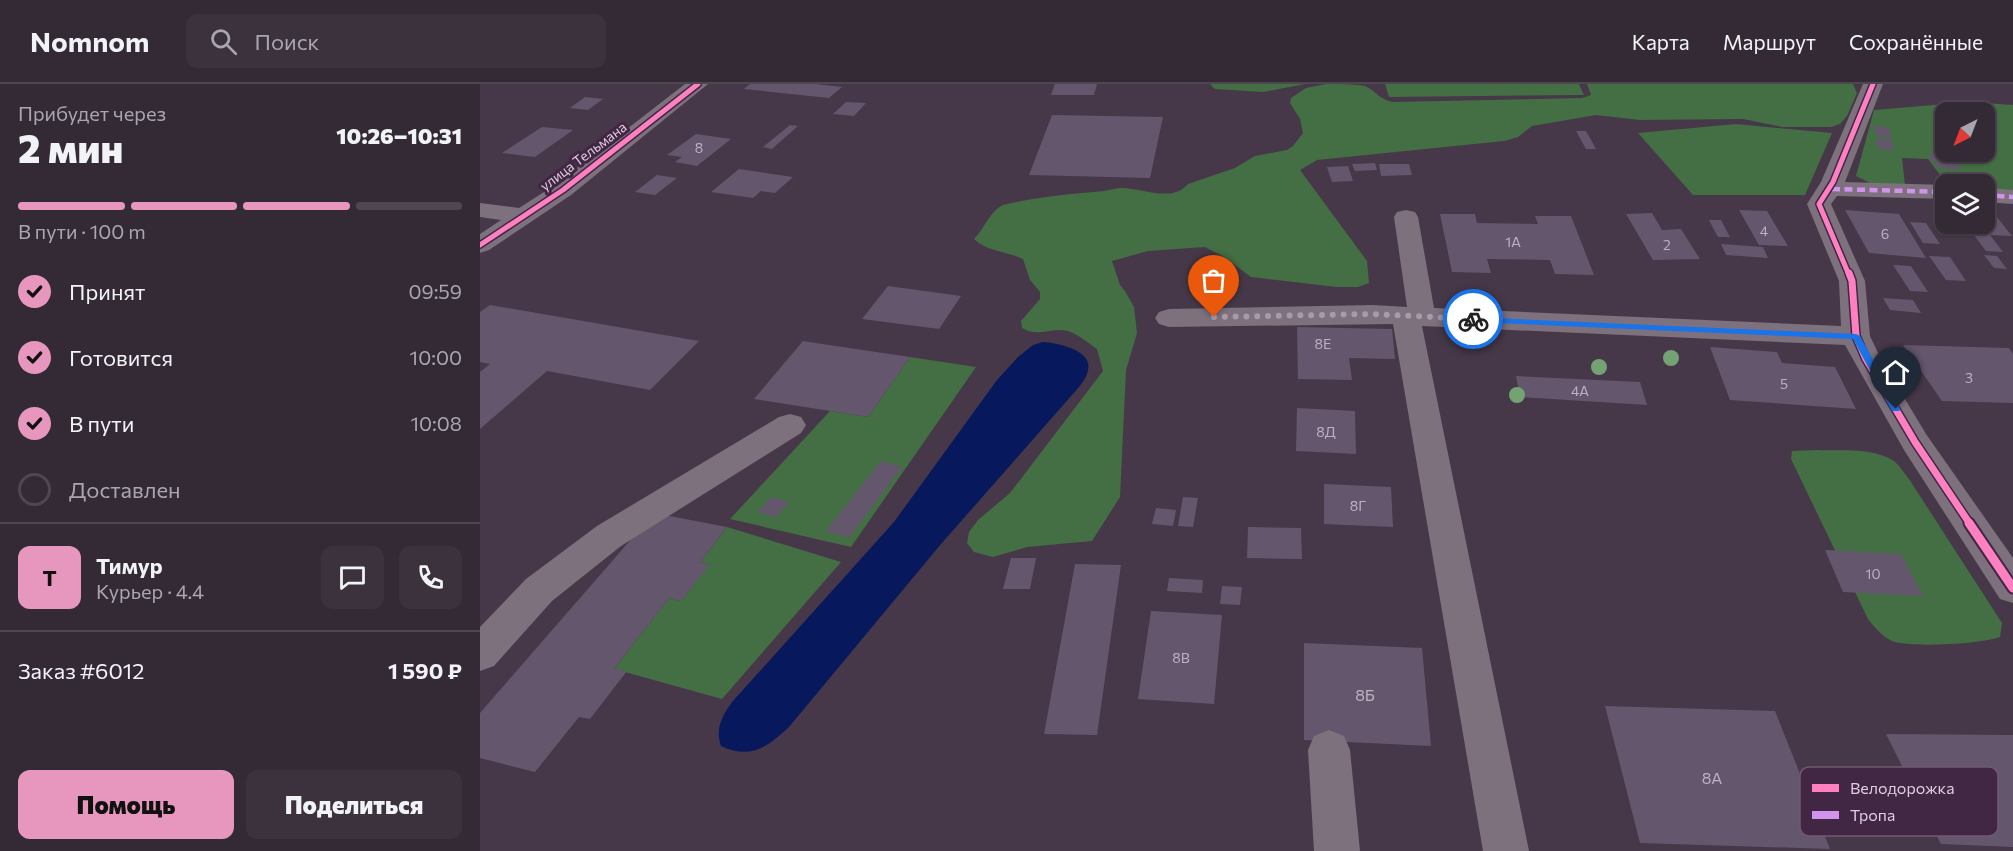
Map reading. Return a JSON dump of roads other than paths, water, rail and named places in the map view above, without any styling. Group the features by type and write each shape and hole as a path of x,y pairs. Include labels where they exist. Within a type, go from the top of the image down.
{"street":[{"name":"улица Тельмана","path":"480,245 563,190 698,84"},
{"path":"1872,84 1868,102 1846,148 1832,189 1819,204 1852,281 1856,336 1915,442 2013,588"},
{"path":"1832,189 1935,192"},
{"path":"1995,195 2013,196"},
{"path":"480,210 524,216"},
{"path":"1406,217 1414,317 1506,851"},
{"path":"1169,318 1372,314 1856,336"},
{"path":"484,644 539,590 609,536 790,425"},
{"path":"1329,750 1337,851"}]}
